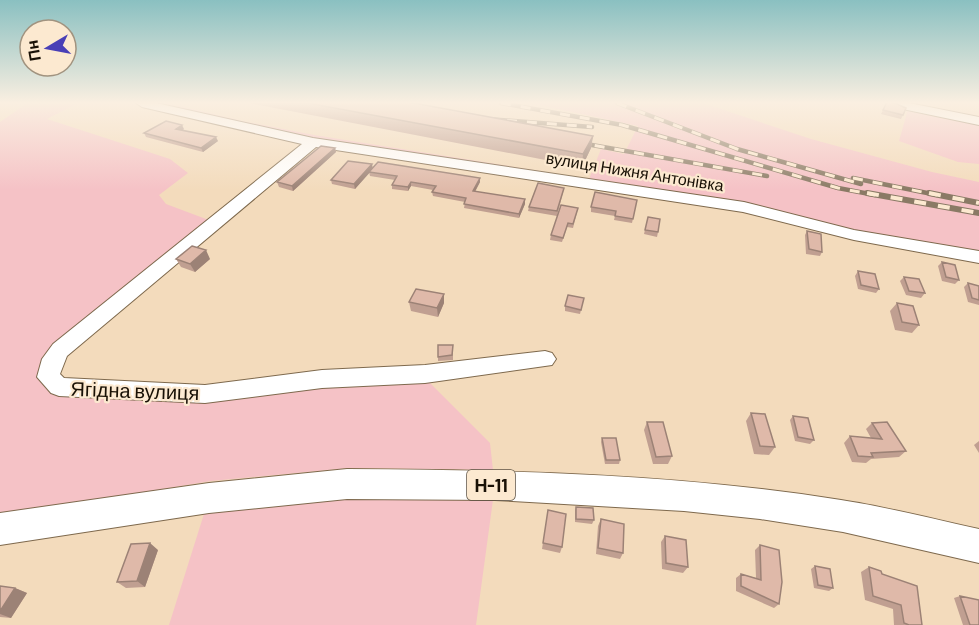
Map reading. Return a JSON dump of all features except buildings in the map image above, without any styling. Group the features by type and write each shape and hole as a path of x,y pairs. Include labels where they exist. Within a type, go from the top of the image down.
{"main road":[{"name":"Н-11","path":"0,529 209,498 347,484 495,485 684,496 760,504 843,516 979,546"}],"street":[{"name":"вулиця Нижня Антонівка","path":"271,132 313,142 744,207 854,235 979,257"},
{"name":"Ягідна вулиця","path":"313,142 217,223 150,273 66,345 53,359 48,377 59,387 205,393 322,379 425,374 545,358"}],"shaded area":[{"path":"0,132 87,132 170,159 188,173 159,195 166,204 214,222 57,348 54,391 425,378 490,443 493,470 350,468 211,481 0,516"},
{"path":"284,132 299,132 589,179 601,149 624,154 635,132 790,132 932,172 979,182 979,255 903,242 799,216"},
{"path":"901,132 979,132 979,164 958,162 899,141"},
{"path":"495,485 476,625 169,625 209,498"}],"railway":[{"path":"647,132 838,188 875,195"},
{"path":"693,132 737,149 861,184"},
{"path":"575,142 767,176"},
{"path":"853,178 937,195"},
{"path":"867,193 979,213"},
{"path":"929,193 979,203"}]}
